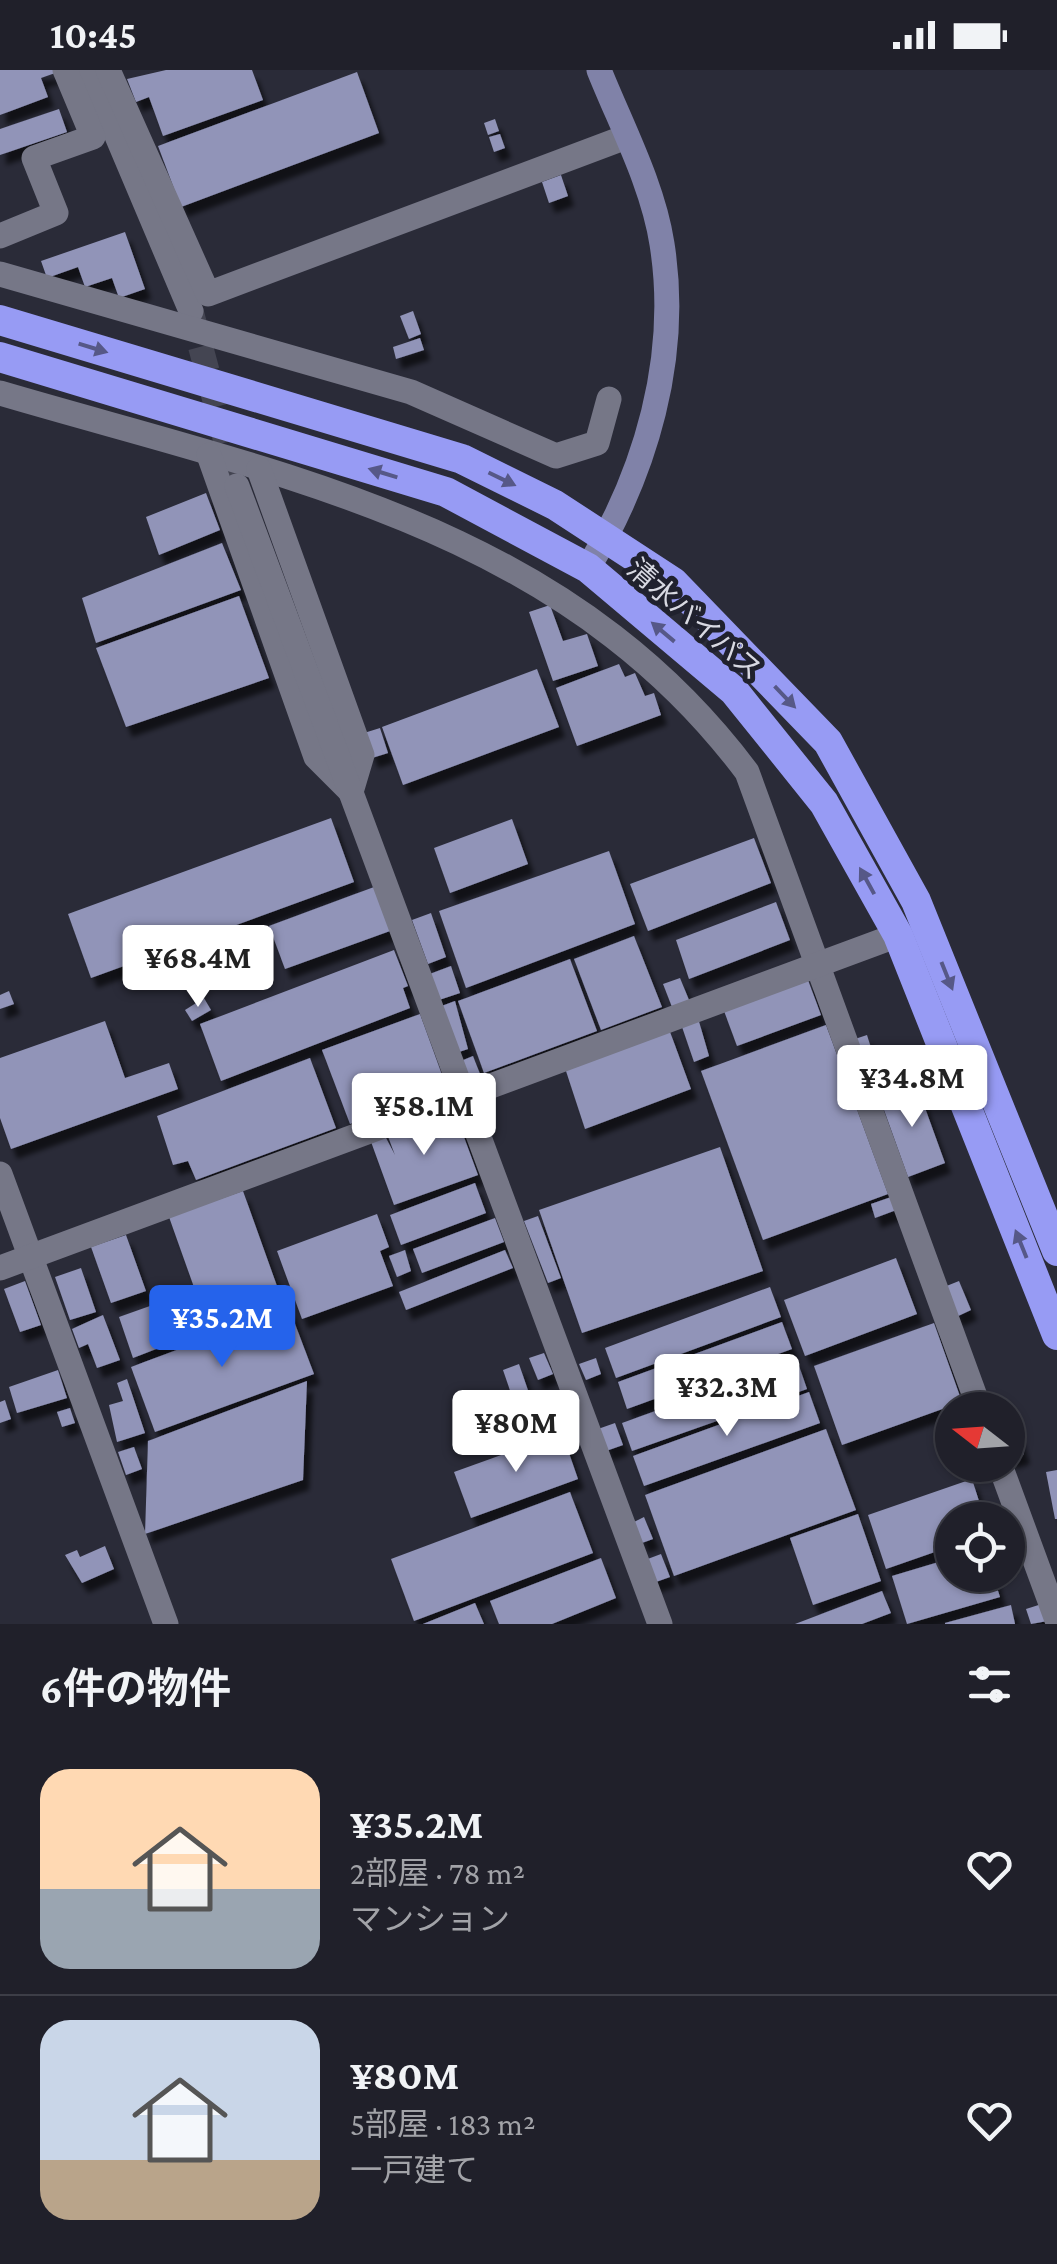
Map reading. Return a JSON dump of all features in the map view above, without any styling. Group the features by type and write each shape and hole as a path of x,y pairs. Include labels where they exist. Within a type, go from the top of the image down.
{"highway":[{"name":"清水バイパス","path":"0,320 462,459 555,505 672,582 828,742 916,901 1057,1251"},
{"name":"清水バイパス","path":"0,357 446,492 588,568 734,691 824,803 898,935 1057,1334"}],"street":[{"path":"0,236 56,213 34,158 93,136 65,70"},
{"path":"89,70 216,336"},
{"path":"108,70 199,302"},
{"path":"588,568 634,481 652,420 664,349 662,242 599,70"},
{"path":"199,302 626,137"},
{"path":"0,274 410,392 556,456 597,442 609,398"},
{"path":"0,393 372,503 464,542 561,598 676,691 719,734 747,772 973,1392"},
{"path":"209,455 316,757 351,792"},
{"path":"259,469 362,755 351,792"},
{"path":"237,486 660,1624"},
{"path":"0,1268 898,935"},
{"path":"0,1174 166,1624"},
{"path":"1006,1482 1057,1620"}],"building":[{"path":"0,70 61,71 41,78 48,97 0,115"},
{"path":"166,70 252,70 263,100 163,136 149,97 136,102 127,79"},
{"path":"357,72 379,133 181,207 158,146"},
{"path":"59,109 67,132 0,155 0,129"},
{"path":"495,119 499,131 488,135 484,123"},
{"path":"500,134 505,148 494,152 489,137"},
{"path":"561,175 568,196 549,203 542,182"},
{"path":"125,232 145,289 119,298 112,278 85,287 78,267 47,278 41,261"},
{"path":"413,311 421,334 409,339 400,316"},
{"path":"420,338 424,350 396,359 393,347"},
{"path":"206,493 220,530 159,555 146,517"},
{"path":"222,543 241,590 96,643 82,598"},
{"path":"239,596 269,678 126,727 96,648"},
{"path":"550,605 563,641 587,634 598,666 553,681 529,612"},
{"path":"619,664 625,677 635,673 645,696 654,693 661,715 577,746 556,688"},
{"path":"537,669 559,727 403,785 382,727"},
{"path":"380,728 388,753 372,758 364,733"},
{"path":"331,818 354,882 91,978 68,914"},
{"path":"512,819 528,864 450,893 434,848"},
{"path":"754,838 771,883 648,931 630,884"},
{"path":"609,851 635,924 466,988 439,911"},
{"path":"374,887 390,931 285,969 269,926"},
{"path":"776,902 790,940 689,979 676,940"},
{"path":"431,913 446,957 428,964 412,920"},
{"path":"634,936 662,1007 601,1030 574,959"},
{"path":"394,950 408,986 403,988 410,1008 221,1081 200,1024"},
{"path":"570,959 597,1031 484,1073 458,1001"},
{"path":"451,966 460,993 436,1001 427,975"},
{"path":"680,978 689,1000 672,1007 663,984"},
{"path":"808,980 821,1015 737,1046 724,1011"},
{"path":"9,991 14,1004 0,1009 0,995"},
{"path":"204,998 211,1010 192,1021 185,1010"},
{"path":"455,1001 468,1049 456,1053 439,1007"},
{"path":"420,1014 446,1086 350,1124 322,1050"},
{"path":"698,1018 709,1056 694,1062 681,1024"},
{"path":"105,1021 125,1078 169,1063 178,1089 11,1149 0,1118 0,1058"},
{"path":"826,1025 888,1194 763,1240 701,1071"},
{"path":"669,1029 691,1089 585,1129 565,1068"},
{"path":"867,1035 873,1054 861,1058 855,1039"},
{"path":"473,1056 480,1074 468,1079 461,1061"},
{"path":"310,1058 336,1128 196,1180 188,1161 173,1165 157,1116"},
{"path":"916,1083 945,1163 908,1177 879,1096"},
{"path":"454,1110 478,1175 394,1205 370,1139 384,1134 395,1155 387,1134"},
{"path":"720,1147 763,1271 582,1333 539,1210"},
{"path":"475,1183 486,1213 401,1245 390,1215"},
{"path":"243,1191 282,1300 133,1358 119,1317 195,1290 169,1217"},
{"path":"894,1196 899,1209 875,1218 871,1204"},
{"path":"377,1214 389,1247 380,1251 393,1286 302,1319 277,1251"},
{"path":"538,1216 561,1278 548,1283 524,1221"},
{"path":"495,1218 504,1242 422,1273 413,1249"},
{"path":"126,1235 146,1291 111,1303 91,1247"},
{"path":"405,1250 411,1271 397,1277 389,1256"},
{"path":"505,1250 513,1268 406,1310 399,1292"},
{"path":"896,1258 917,1314 805,1356 784,1300"},
{"path":"81,1268 96,1312 70,1320 55,1277"},
{"path":"25,1281 41,1325 20,1332 4,1289"},
{"path":"959,1281 971,1310 956,1317 944,1287"},
{"path":"770,1287 781,1317 616,1378 605,1348"},
{"path":"289,1308 314,1374 155,1432 131,1367"},
{"path":"103,1315 120,1360 97,1368 88,1344 79,1348 72,1329"},
{"path":"782,1322 792,1349 627,1409 618,1382"},
{"path":"934,1323 958,1392 935,1392 935,1412 842,1445 814,1366"},
{"path":"544,1353 553,1374 538,1380 529,1358"},
{"path":"596,1358 601,1374 586,1380 579,1364"},
{"path":"797,1360 807,1389 632,1451 622,1423"},
{"path":"519,1364 533,1405 517,1411 503,1370"},
{"path":"58,1370 67,1398 17,1413 9,1387"},
{"path":"127,1379 145,1433 117,1442 109,1405 123,1401 117,1383"},
{"path":"307,1381 303,1480 145,1534 148,1441"},
{"path":"809,1392 820,1423 644,1486 633,1456"},
{"path":"5,1400 11,1419 0,1423 0,1402"},
{"path":"70,1408 75,1423 62,1427 57,1412"},
{"path":"615,1423 623,1445 606,1451 598,1429"},
{"path":"826,1429 856,1510 674,1576 645,1495"},
{"path":"562,1433 578,1479 471,1518 454,1472"},
{"path":"134,1447 142,1469 126,1475 118,1452"},
{"path":"1057,1470 1057,1519 1055,1519 1046,1472"},
{"path":"963,1482 973,1482 979,1502 935,1502 935,1552 886,1569 868,1515"},
{"path":"570,1492 593,1553 414,1621 391,1559"},
{"path":"858,1514 881,1581 813,1605 790,1538"},
{"path":"644,1517 653,1539 642,1543 634,1522"},
{"path":"105,1546 114,1569 82,1583 65,1555 77,1550 80,1557"},
{"path":"661,1554 670,1577 653,1583 645,1560"},
{"path":"601,1558 616,1598 552,1624 499,1624 490,1601"},
{"path":"935,1563 935,1592 998,1592 1000,1597 907,1624 892,1576"},
{"path":"882,1591 891,1613 862,1624 795,1624"},
{"path":"1048,1602 1053,1620 1031,1624 1026,1609"},
{"path":"475,1603 484,1624 423,1624"},
{"path":"1011,1605 1015,1624 945,1624 945,1623"}],"tunnel":[{"path":"191,311 235,475"}]}
